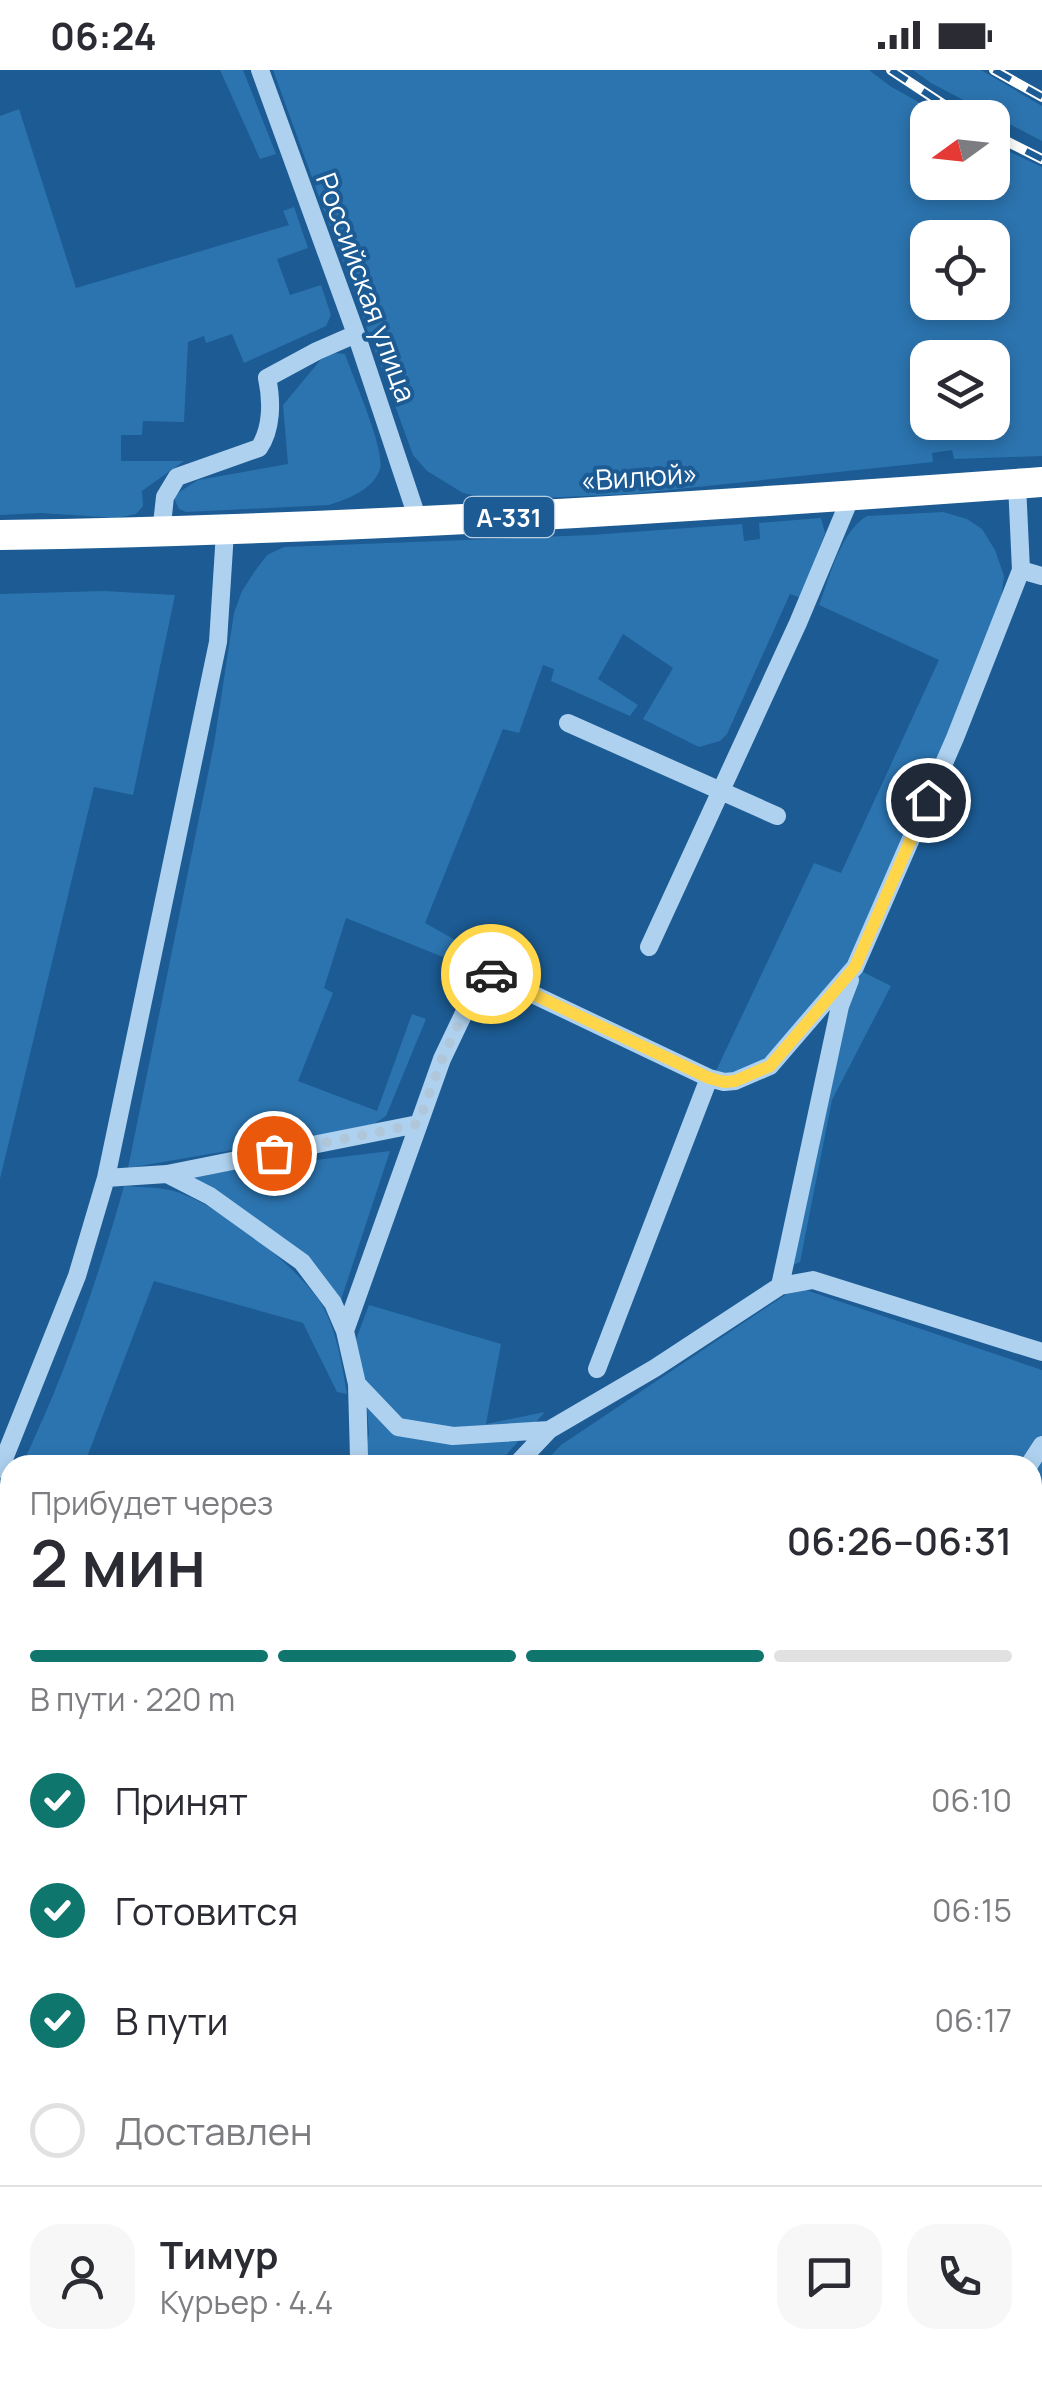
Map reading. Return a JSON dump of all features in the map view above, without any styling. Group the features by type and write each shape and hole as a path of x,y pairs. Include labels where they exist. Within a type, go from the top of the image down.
{"highway":[{"name":"«Вилюй»","path":"0,535 226,532 420,523 1034,484"}],"street":[{"name":"Российская улица","path":"260,70 420,523"},
{"path":"162,533 165,497 177,477 246,456 266,439 270,421 267,378 356,334"},
{"path":"780,1286 840,1006 955,738 1021,570 1034,484"},
{"path":"649,947 798,623 852,494"},
{"path":"6,1455 77,1276 106,1178 218,642 226,532"},
{"path":"1021,570 1042,576"},
{"path":"568,723 777,816"},
{"path":"346,1331 442,1059 484,971 724,1082 770,1066 855,967"},
{"path":"597,1369 709,1078"},
{"path":"106,1178 167,1174 418,1124"},
{"path":"167,1174 226,1206 302,1262 318,1280 346,1331 357,1384 359,1455"},
{"path":"525,1455 549,1430 655,1368 780,1286 813,1280 1042,1352"},
{"path":"357,1384 398,1428 452,1436 549,1430"}],"shaded area":[{"path":"220,70 243,70 276,154 260,159"},
{"path":"273,70 869,70 915,100 910,100 910,200 1010,200 1010,152 1042,167 1042,456 954,459 952,450 932,453 933,462 631,494 539,498 463,493 427,471 413,455"},
{"path":"913,70 981,70 1042,106 1042,141 1010,124 1010,100 964,100"},
{"path":"19,109 76,288 289,225 283,211 294,207 308,248 277,259 290,295 321,285 331,315 326,326 244,363 232,334 206,343 204,336 188,342 184,422 143,421 142,435 121,435 121,461 184,461 142,491 143,506 136,514 117,518 41,513 0,515 0,116"},
{"path":"345,354 381,460 377,476 366,488 329,505 186,512 179,509 173,496 198,480 288,464 283,405 323,357"},
{"path":"943,512 967,519 982,529 1004,576 1000,608 948,738 844,969 761,1065 741,1073 714,1075 814,863 841,873 939,660 819,605 837,556 850,533 867,516"},
{"path":"821,518 825,533 801,598 790,594 727,734 720,741 699,747 643,719 673,668 623,634 598,679 638,705 630,716 551,681 554,669 543,665 519,733 503,729 425,923 466,946 458,963 346,918 324,988 333,993 298,1081 377,1111 412,1014 426,1019 386,1116 371,1126 128,1168 214,744 234,613 242,591 267,555 284,547 591,535 742,524 744,541 760,539 759,523"},
{"path":"104,591 175,595 133,795 94,787 0,1179 0,594"},
{"path":"861,971 891,986 832,1100 800,1262 793,1265 844,1020"},
{"path":"390,1151 340,1303 184,1176"},
{"path":"124,1186 164,1189 209,1207 275,1254 322,1305 332,1326 347,1394 337,1392 303,1323 154,1281 88,1455 26,1455 79,1328"},
{"path":"797,1287 1042,1370 1042,1455 552,1455"},
{"path":"369,1305 501,1344 486,1424 545,1412 506,1455 364,1455 369,1434 365,1381 355,1342"}],"railway":[{"path":"891,70 937,100"},
{"path":"994,70 1042,97"},
{"path":"1010,143 1042,159"}],"way so far":[{"path":"274,1153 418,1124 442,1059 484,971 491,974"}],"route":[{"path":"491,974 709,1078 724,1082 753,1074 784,1053 855,967 928,800"}]}
